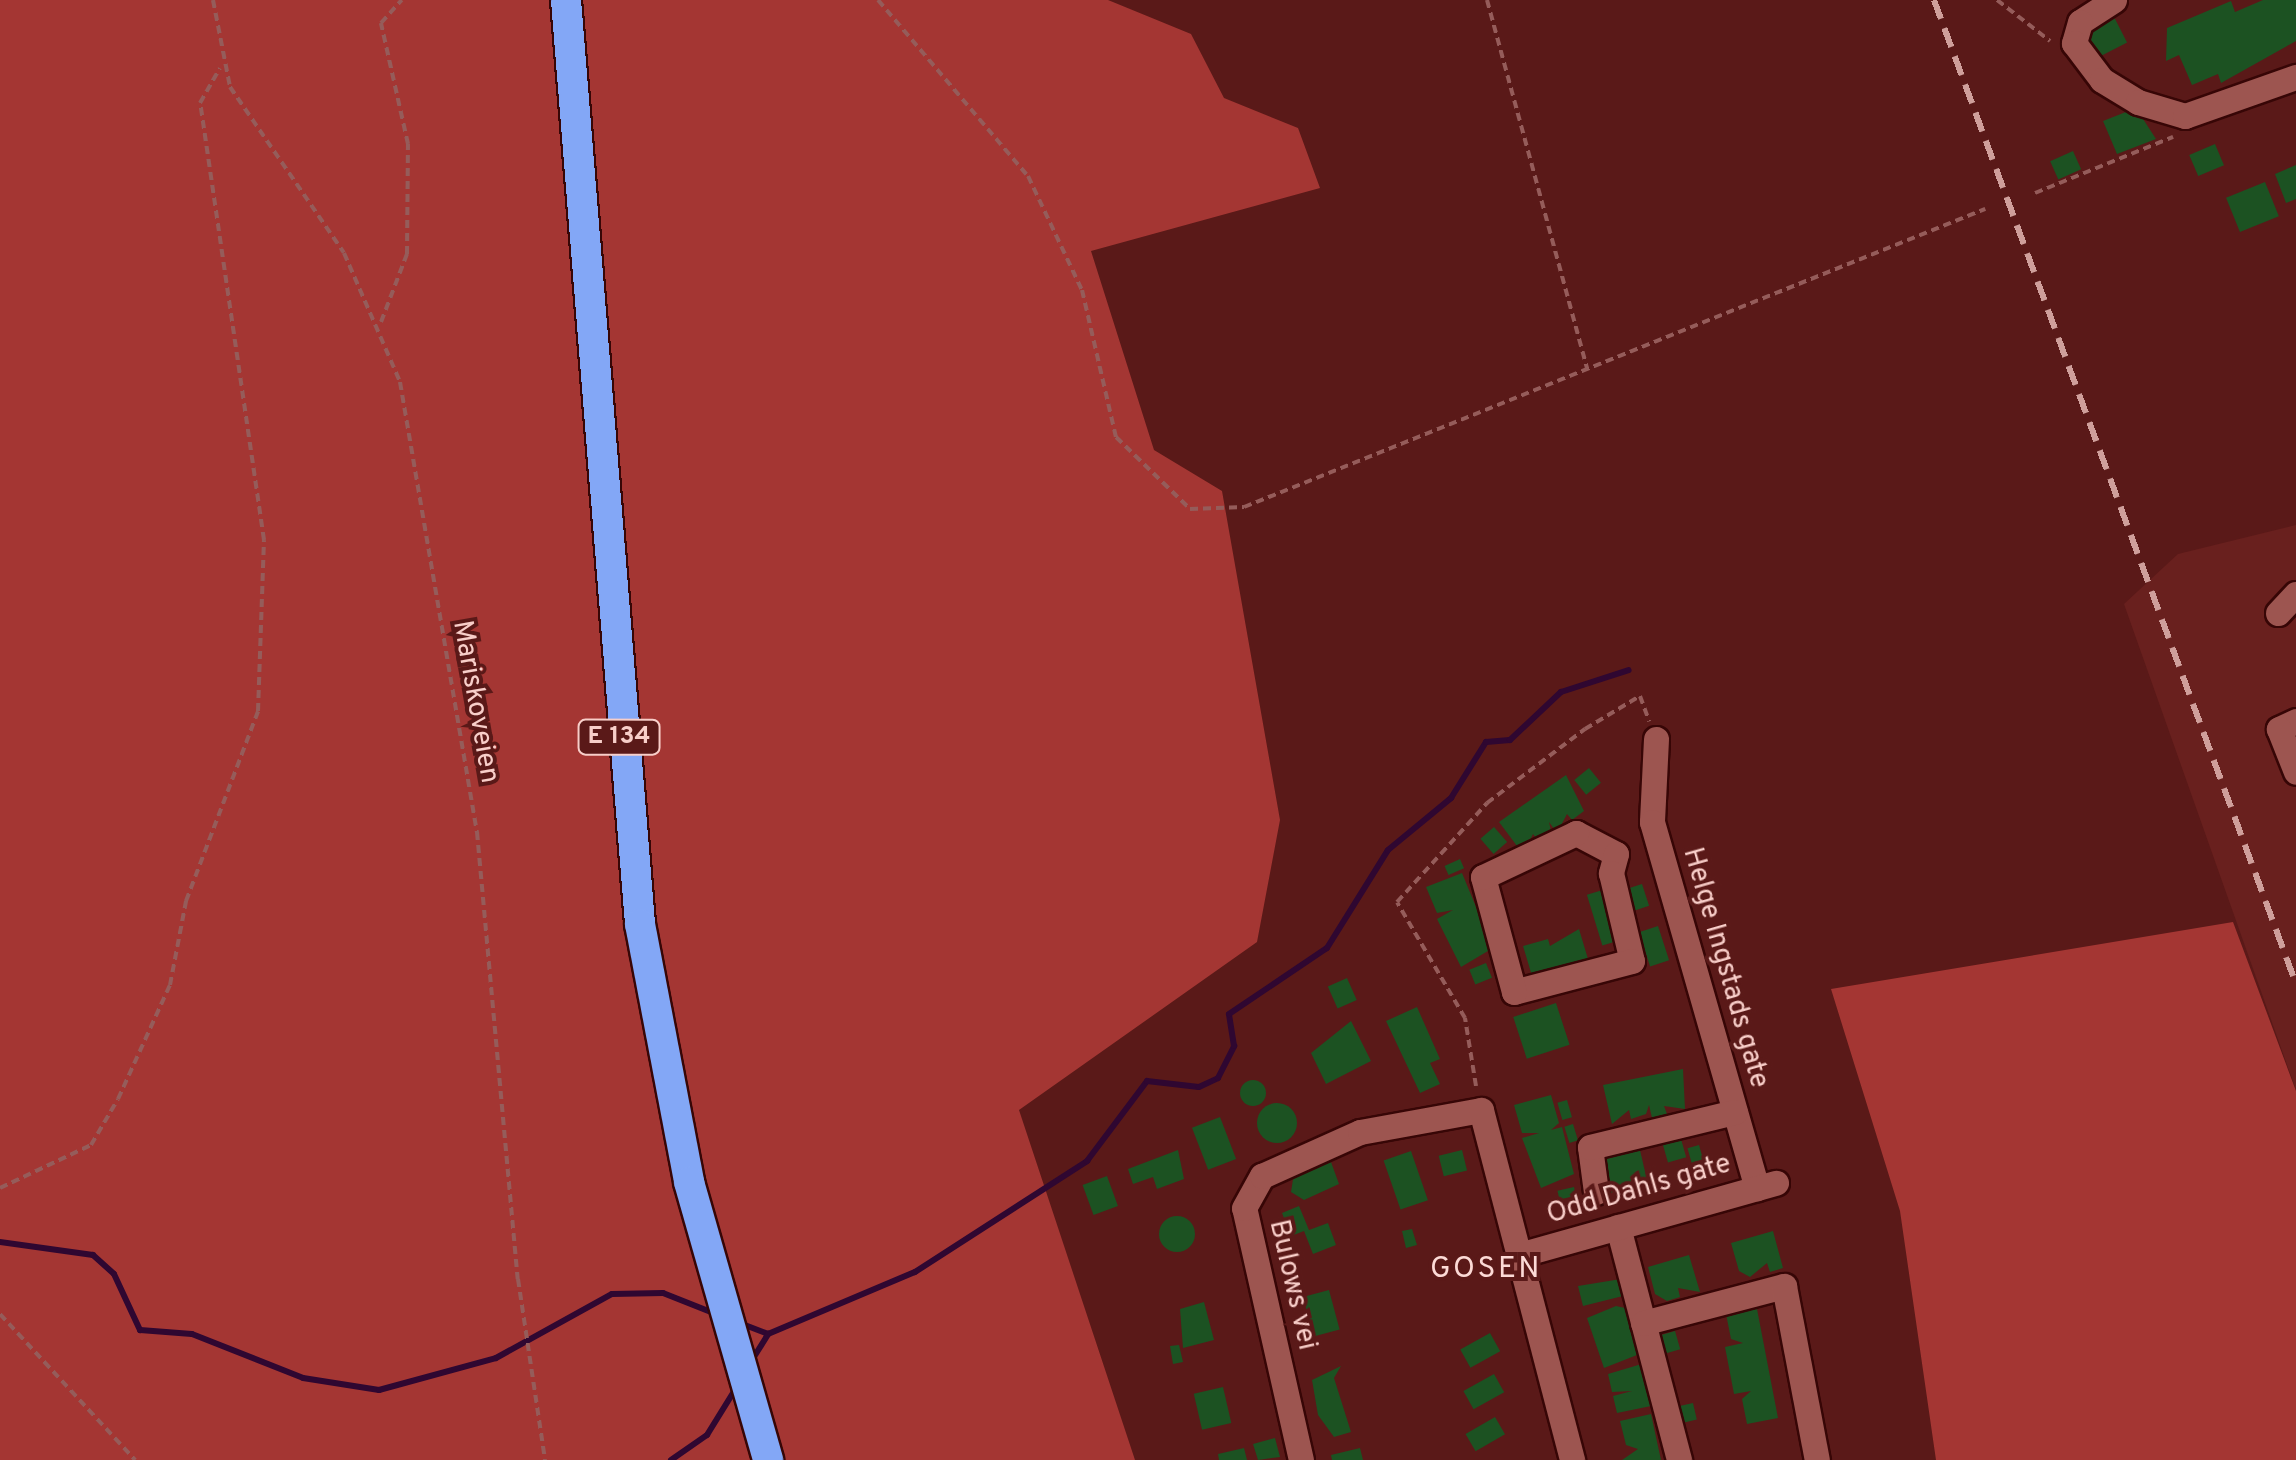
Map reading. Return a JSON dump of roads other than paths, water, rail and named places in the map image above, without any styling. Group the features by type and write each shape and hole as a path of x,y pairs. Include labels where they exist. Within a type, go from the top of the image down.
{"highway":[{"name":"E 134","path":"549,0 622,905 675,1187 752,1460"},
{"name":"E 134","path":"566,0 640,924 689,1182 768,1460"}],"street":[{"path":"2114,0 2080,22 2074,43 2118,93 2185,116 2296,77"},
{"path":"2278,613 2296,594"},
{"path":"2288,725 2296,772"},
{"name":"Helge Ingstads gate","path":"1656,739 1657,840 1735,1112 1766,1186"},
{"path":"1576,833 1616,854 1611,874 1632,961 1514,992 1482,884 1494,867 1542,856 1576,833"},
{"name":"Helge Ingstads gate","path":"1616,854 1657,840"},
{"name":"Bulows vei","path":"1300,1460 1244,1208 1262,1176 1360,1132 1481,1110 1519,1255"},
{"name":"Helge Ingstads gate","path":"1596,1192 1590,1147 1735,1112"},
{"name":"Odd Dahls gate","path":"1519,1255 1766,1186"},
{"path":"1618,1227 1679,1460"},
{"path":"1519,1255 1572,1460"},
{"path":"1643,1322 1784,1286 1817,1460"}],"waterway":[{"path":"737,1322 768,1334 915,1272 1087,1161 1147,1081 1199,1087 1218,1078 1234,1046 1229,1014 1327,948 1388,850 1451,798 1486,742 1510,740 1561,692 1629,670"},
{"path":"0,1242 93,1255 114,1274 140,1330 192,1334 303,1378 379,1390 496,1358 612,1294 663,1293 716,1314"},
{"path":"752,1360 768,1334"},
{"path":"671,1460 707,1435 736,1388"}],"railway":[{"path":"1934,0 2296,984"}],"district":[{"name":"GOSEN","path":"1486,1270"}]}
